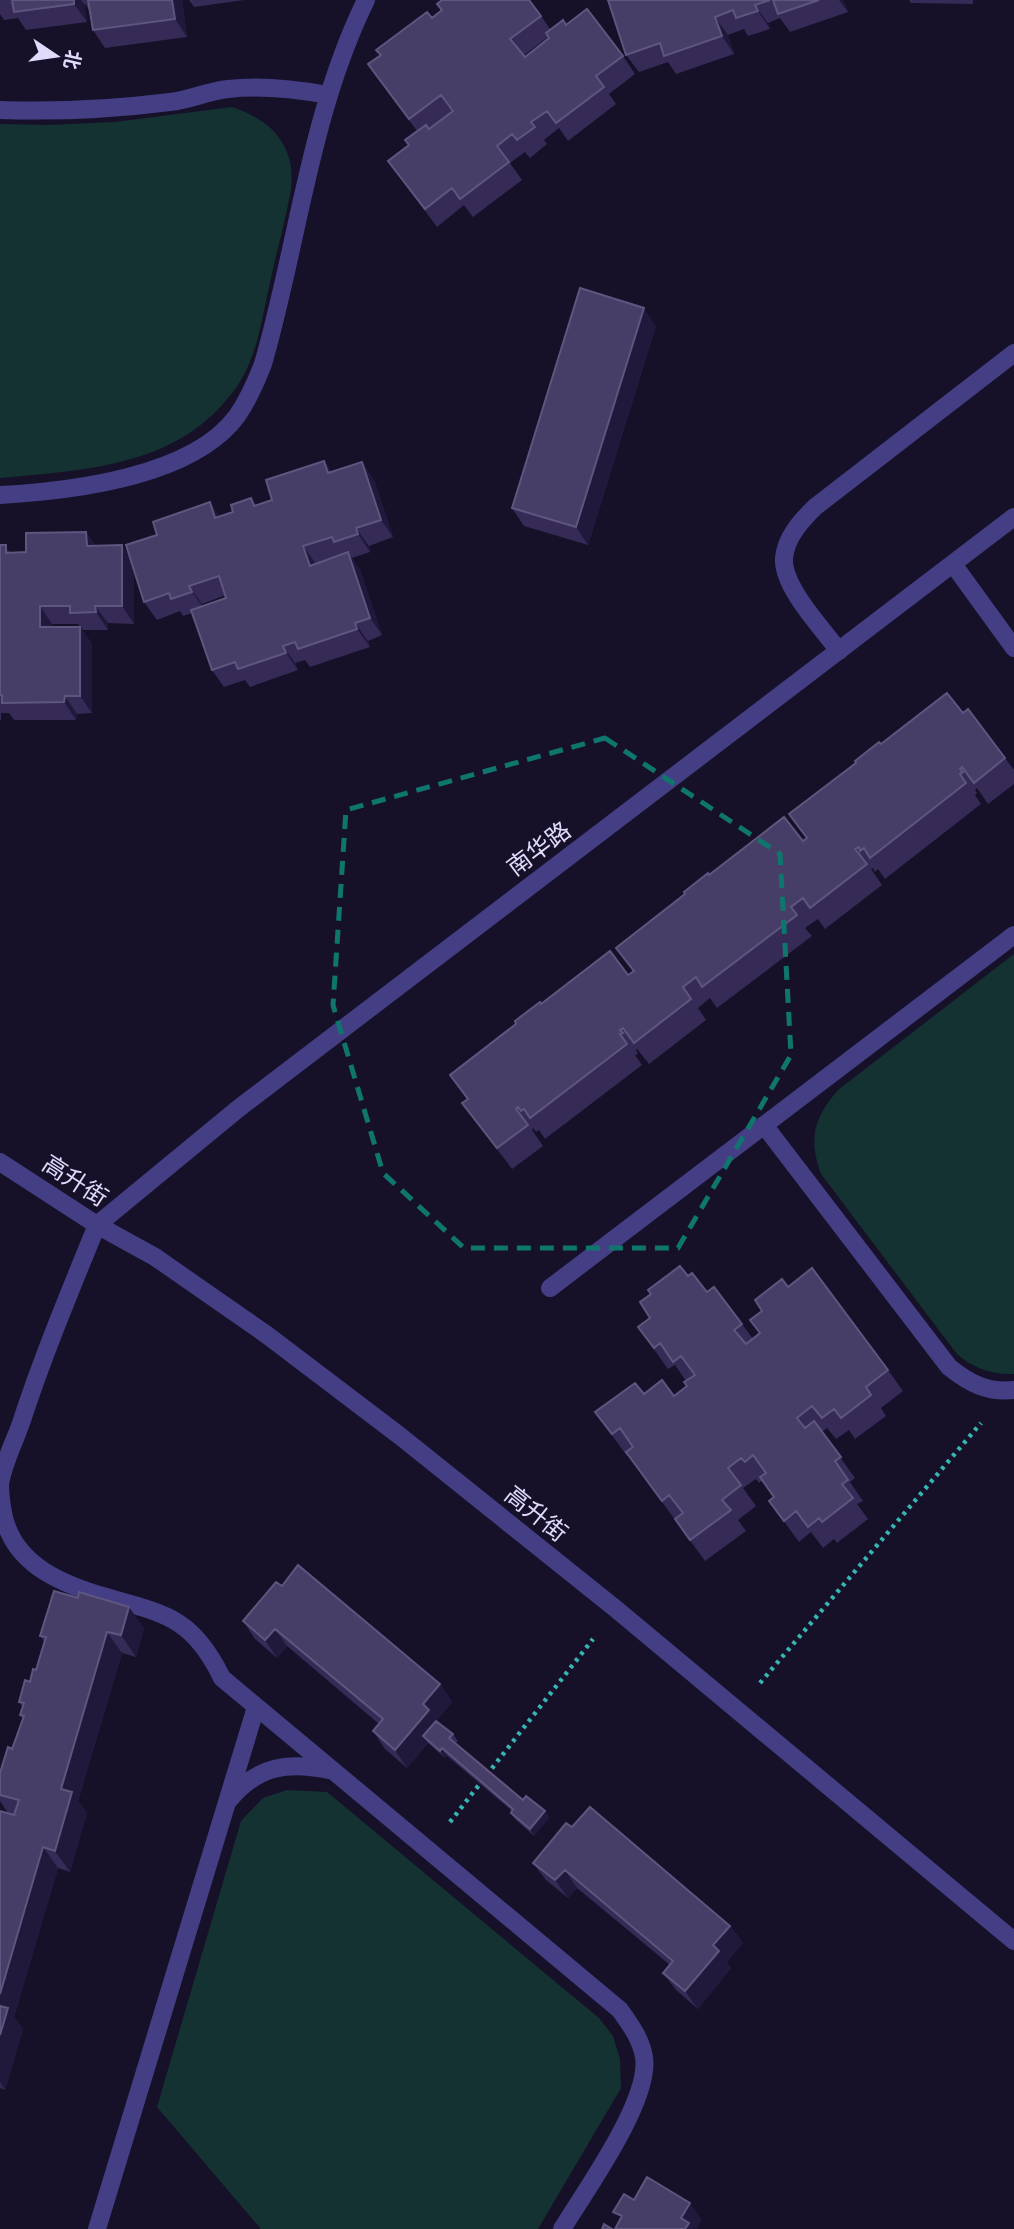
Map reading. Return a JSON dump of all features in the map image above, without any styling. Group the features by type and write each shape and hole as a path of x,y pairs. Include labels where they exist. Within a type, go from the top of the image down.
{"street":[{"path":"0,495 69,487 148,473 184,458 211,441 236,418 263,364 328,96 339,61 366,0"},
{"path":"0,110 112,108 174,102 226,89 294,88 328,96"},
{"path":"839,651 787,577 784,558 791,536 815,507 1014,353"},
{"name":"南华路","path":"97,1225 239,1108 1014,517"},
{"path":"953,564 1014,648"},
{"path":"550,1288 1014,935"},
{"path":"764,1125 949,1367 968,1382 991,1390 1012,1390"},
{"name":"高升街","path":"1,1168 155,1257 267,1335 400,1436 615,1609 1014,1941"},
{"path":"97,1225 45,1351 0,1485 5,1522 17,1545 33,1563 54,1578 73,1588 158,1612 178,1621 193,1633 210,1654 222,1678 620,2010 635,2031 644,2057 643,2079 635,2107 562,2229"},
{"path":"97,2229 256,1707"},
{"path":"227,1803 240,1786 275,1768 308,1765 330,1770"}],"path":[{"path":"736,1711 1012,1390"},
{"path":"428,1851 615,1609"}],"highlighted area":[{"path":"605,738 780,854 791,1055 678,1248 464,1248 383,1173 333,1005 346,810"}],"green space":[{"path":"232,107 251,115 274,132 285,148 292,174 289,200 260,330 241,380 227,399 198,427 177,441 154,451 104,466 0,478 0,124 115,122"},
{"path":"1014,954 1014,1374 1006,1374 983,1370 957,1354 821,1174 814,1139 823,1110 838,1090"},
{"path":"287,1790 327,1792 599,2018 613,2036 620,2059 621,2088 538,2229 261,2229 157,2107 241,1821 263,1798"}],"building":[{"path":"12,0 74,0 74,4 14,12"},
{"path":"88,0 172,0 175,19 93,30"},
{"path":"442,0 529,0 541,16 510,39 525,57 549,38 546,33 563,20 566,25 587,9 623,56 596,76 604,87 556,123 547,111 531,122 535,127 517,140 512,134 497,146 509,162 460,199 452,188 425,209 388,161 409,145 405,140 426,125 429,129 453,111 441,95 409,119 368,64 381,55 376,50 427,12 432,18 442,10 437,4"},
{"path":"608,0 770,0 755,5 758,11 736,18 733,10 715,17 722,36 664,56 660,43 626,55"},
{"path":"773,0 819,0 778,14"},
{"path":"580,288 644,308 576,527 512,508"},
{"path":"324,461 328,473 362,462 381,520 356,528 358,534 334,542 332,537 303,546 310,566 348,552 370,618 355,623 357,629 298,649 295,642 283,646 286,653 238,669 235,662 212,670 191,610 226,598 219,576 189,586 192,592 171,599 169,593 144,602 126,545 157,535 153,522 210,502 215,518 233,512 231,505 251,498 254,506 272,500 266,480"},
{"path":"86,532 87,546 122,545 122,606 95,606 96,612 70,613 70,606 40,606 40,627 80,627 80,696 65,696 64,702 2,703 0,545 6,545 6,553 26,552 26,533"},
{"path":"947,693 963,713 968,709 1005,758 974,783 962,767 960,769 963,772 960,774 966,783 870,858 864,848 860,851 859,847 855,849 867,864 810,908 803,898 791,907 797,915 702,987 696,977 683,987 691,999 634,1043 623,1028 620,1030 623,1033 620,1034 627,1044 530,1118 524,1109 521,1111 518,1107 516,1109 528,1125 497,1148 462,1103 468,1099 450,1075 516,1024 515,1021 610,951 628,975 634,971 616,948 708,873 709,875 784,817 803,841 807,838 789,814 879,742 881,744"},
{"path":"680,1266 688,1276 692,1273 707,1292 714,1287 742,1324 734,1330 746,1344 760,1333 750,1320 762,1311 755,1300 782,1279 788,1287 812,1268 888,1370 866,1387 871,1395 841,1418 834,1409 822,1418 812,1406 797,1418 805,1428 814,1421 841,1457 835,1461 848,1480 842,1484 853,1498 822,1522 819,1518 808,1527 796,1511 784,1521 769,1501 774,1497 760,1477 766,1473 753,1455 745,1462 741,1458 728,1468 741,1485 722,1500 731,1510 690,1540 675,1519 683,1513 669,1495 662,1501 626,1452 633,1447 620,1428 612,1434 595,1412 635,1383 644,1394 662,1380 674,1396 687,1386 684,1382 695,1375 681,1356 673,1362 660,1343 654,1348 638,1327 650,1318 640,1302 651,1294 648,1290"},
{"path":"298,1565 440,1684 423,1704 429,1710 395,1750 373,1731 383,1719 275,1629 265,1640 243,1621 276,1582 282,1586"},
{"path":"54,1591 78,1598 79,1592 129,1607 121,1635 107,1632 61,1789 72,1792 55,1851 43,1847 0,1994 0,1811 14,1815 19,1800 0,1795 0,1773 8,1747 12,1749 24,1716 20,1715 24,1703 19,1702 25,1680 30,1682 33,1669 36,1670 46,1637 40,1636"},
{"path":"436,1721 453,1734 449,1738 523,1800 526,1796 545,1811 530,1829 511,1813 513,1809 442,1748 440,1751 423,1736"},
{"path":"590,1807 730,1926 713,1945 719,1951 685,1991 663,1973 673,1961 565,1870 555,1880 533,1863 566,1823 572,1827"},
{"path":"0,2006 8,2008 0,2035"},
{"path":"647,2177 690,2203 681,2218 689,2223 685,2229 615,2229 622,2216 613,2212 624,2194 634,2200"}]}
